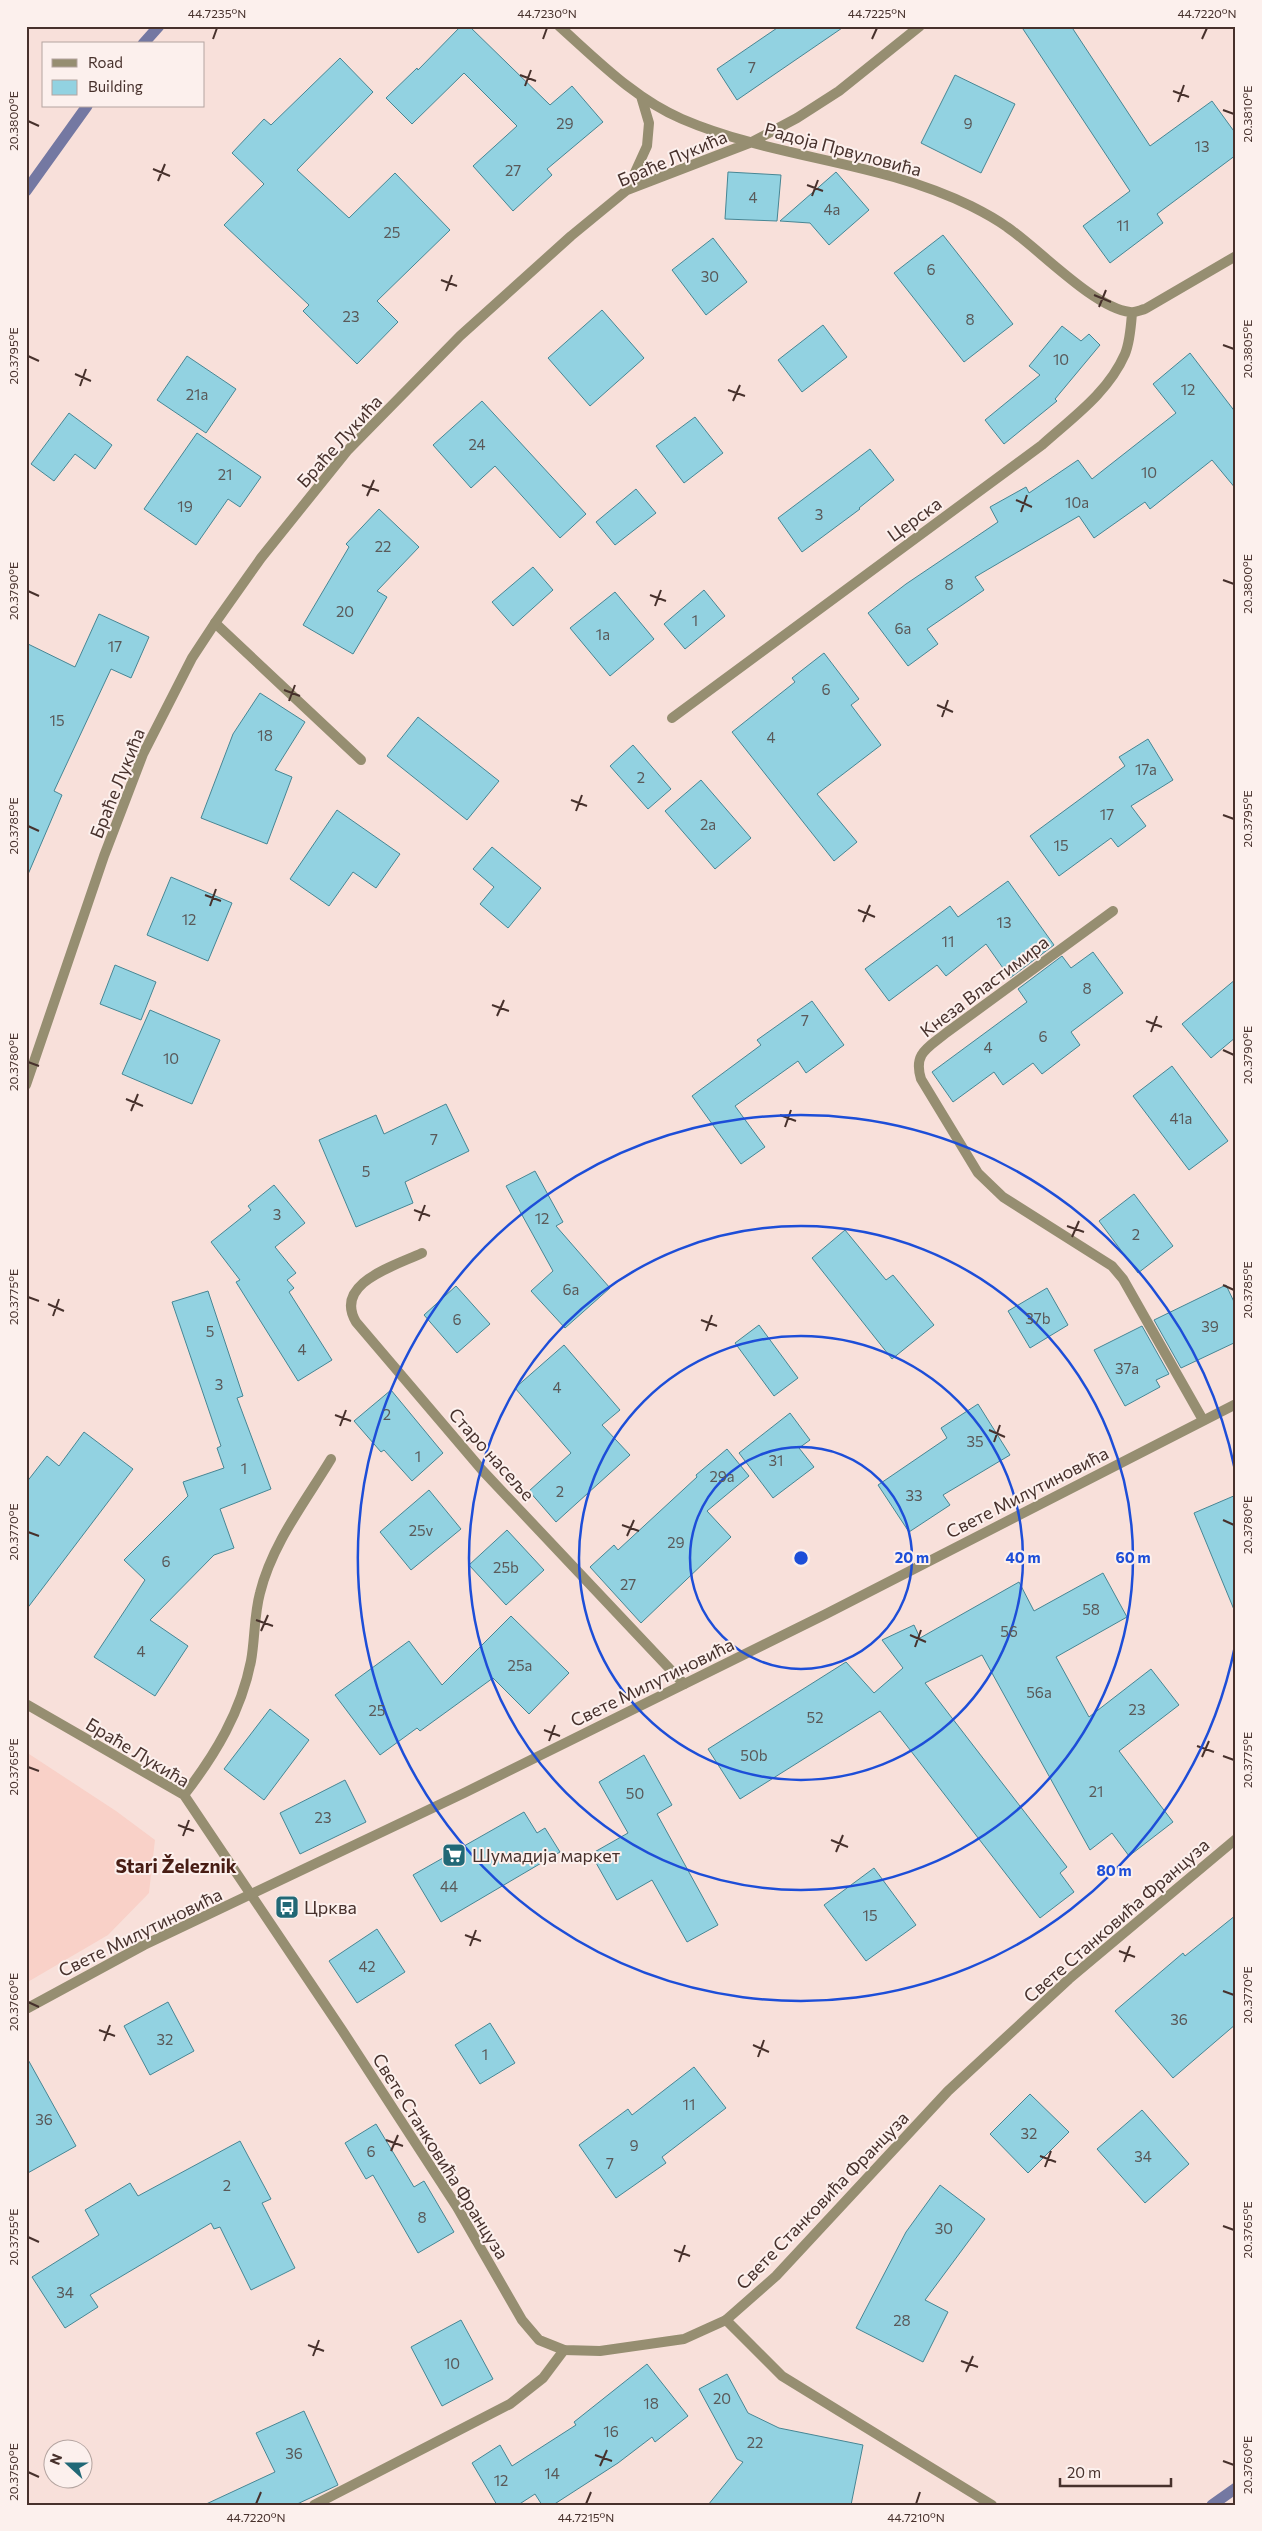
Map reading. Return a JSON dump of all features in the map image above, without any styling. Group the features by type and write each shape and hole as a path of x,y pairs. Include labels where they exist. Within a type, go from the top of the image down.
{"street":[{"name":"Радоја Првуловића","path":"559,26 641,96 682,119 752,142 905,178 971,206 1007,227 1075,282 1102,300 1132,313"},
{"name":"Браће Лукића","path":"26,1085 104,856 143,754 192,658 260,558 347,451 460,336 571,236 627,190 752,142 798,118 838,91 920,26"},
{"path":"627,190 647,146 649,123 641,96"},
{"path":"1132,313 1145,309 1236,256"},
{"name":"Церска","path":"672,718 1042,445 1096,397 1112,376 1125,353 1132,313"},
{"path":"215,624 361,760"},
{"name":"Кнеза Властимира","path":"1113,911 946,1033 922,1052 917,1065 921,1079 978,1173 990,1186 1011,1202 1102,1258 1123,1280 1203,1420"},
{"name":"Старо насеље","path":"422,1253 364,1282 356,1289 350,1302 352,1315 356,1322 482,1470 684,1684"},
{"name":"Свете Милутиновића","path":"26,2009 144,1945 464,1793 826,1614 1236,1404"},
{"path":"184,1795 206,1766 235,1715 251,1661 259,1594 274,1552 331,1459"},
{"name":"Браће Лукића","path":"26,1704 184,1795 215,1838 250,1896"},
{"name":"Свете Станковића Француза","path":"250,1896 342,2030 457,2207 522,2320 539,2340 564,2350 600,2351 684,2339 726,2320 776,2276 948,2091 1069,1979 1236,1840"},
{"path":"726,2320 782,2376 992,2505"},
{"path":"314,2505 510,2404 543,2378 564,2350"}],"shaded area":[{"path":"26,1752 116,1811 155,1840 149,1893 108,1935 26,1983"}],"building":[{"path":"461,26 469,26 550,105 572,86 603,122 547,169 552,175 513,211 473,166 517,126 464,73 412,124 386,98 417,68 418,70"},
{"path":"780,26 845,26 737,100 717,69"},
{"path":"1021,26 1071,26 1150,146 1212,101 1236,134 1236,155 1157,214 1163,223 1110,263 1083,226 1130,191"},
{"path":"340,58 373,92 297,170 349,218 395,173 450,230 377,301 398,322 357,364 303,311 309,305 224,225 264,184 232,153 264,119 271,125"},
{"path":"955,75 1015,104 981,173 921,143"},
{"path":"728,172 781,175 777,221 725,219"},
{"path":"836,172 869,210 829,245 810,223 780,221"},
{"path":"943,235 1013,324 964,362 894,273"},
{"path":"713,238 747,282 706,315 672,270"},
{"path":"602,310 644,358 590,406 548,358"},
{"path":"823,325 847,357 802,392 778,360"},
{"path":"1062,326 1081,341 1089,334 1100,345 1055,399 1057,401 1004,444 985,420 1040,375 1029,366"},
{"path":"1190,353 1236,413 1236,489 1212,460 1150,509 1145,502 1094,538 1079,516 975,577 984,590 927,629 938,644 908,666 868,613 906,584 998,522 990,507 1026,487 1029,493 1078,460 1092,479 1176,413 1153,384"},
{"path":"187,356 236,389 206,433 157,400"},
{"path":"482,401 586,514 560,538 495,466 471,488 433,445"},
{"path":"69,413 112,445 95,469 75,454 54,481 31,464"},
{"path":"695,417 723,453 684,483 656,446"},
{"path":"197,433 261,477 240,507 228,499 196,545 144,509"},
{"path":"870,449 894,480 860,509 802,552 778,518"},
{"path":"636,489 656,513 615,545 596,522"},
{"path":"379,509 419,547 377,591 387,597 353,654 303,625 349,547 346,544"},
{"path":"533,567 553,590 513,626 492,602"},
{"path":"704,590 725,616 685,649 664,624"},
{"path":"615,592 654,639 610,676 570,628"},
{"path":"99,614 149,637 131,678 111,669 54,791 62,795 26,879 26,643 75,667"},
{"path":"824,653 859,699 851,705 881,745 817,794 857,842 834,861 732,732 795,682 792,678"},
{"path":"260,693 305,722 275,770 292,777 267,844 201,818 233,734"},
{"path":"418,717 499,781 467,820 387,756"},
{"path":"1148,739 1173,780 1131,806 1146,826 1118,847 1111,838 1059,876 1030,836 1125,766 1119,757"},
{"path":"633,745 671,789 648,809 610,766"},
{"path":"701,780 751,838 715,869 665,811"},
{"path":"337,810 400,854 376,888 353,872 329,906 290,879"},
{"path":"492,847 541,888 508,928 480,904 494,887 473,869"},
{"path":"171,877 232,903 208,961 147,935"},
{"path":"1008,881 1054,945 1010,978 986,944 946,976 937,965 889,1001 865,969 950,906 958,917"},
{"path":"1093,952 1123,993 1071,1032 1080,1045 1042,1074 1033,1063 1003,1085 994,1072 953,1102 932,1072 1027,1002 1018,989 1062,956 1071,968"},
{"path":"115,965 156,982 141,1020 100,1004"},
{"path":"1236,979 1236,1037 1211,1058 1182,1024"},
{"path":"812,1001 844,1045 806,1073 798,1061 735,1106 765,1147 741,1164 692,1096 761,1045 757,1040"},
{"path":"150,1010 220,1040 192,1104 122,1074"},
{"path":"1172,1066 1228,1141 1189,1170 1133,1096"},
{"path":"446,1104 469,1151 405,1182 413,1203 356,1227 319,1140 376,1115 384,1134"},
{"path":"535,1171 563,1222 556,1226 610,1288 565,1328 531,1291 553,1271 506,1186"},
{"path":"274,1185 305,1223 275,1247 296,1273 287,1280 294,1288 289,1292 332,1360 298,1381 236,1282 240,1280 211,1242 251,1210 248,1206"},
{"path":"1134,1194 1173,1246 1138,1273 1099,1221"},
{"path":"845,1230 886,1280 893,1275 934,1325 892,1359 812,1258"},
{"path":"1226,1285 1236,1306 1236,1342 1181,1368 1154,1320"},
{"path":"456,1286 490,1324 457,1353 424,1315"},
{"path":"1047,1288 1068,1325 1030,1348 1008,1311"},
{"path":"208,1291 243,1396 237,1398 271,1489 220,1509 234,1548 214,1555 150,1620 188,1646 155,1696 94,1657 145,1580 124,1560 188,1496 183,1482 224,1468 217,1448 221,1446 172,1302"},
{"path":"759,1325 798,1378 774,1396 735,1343"},
{"path":"1142,1326 1169,1374 1156,1380 1160,1387 1125,1406 1094,1350"},
{"path":"564,1345 620,1410 602,1425 630,1455 556,1522 529,1491 571,1453 515,1388"},
{"path":"391,1390 443,1453 412,1481 384,1450 381,1452 354,1421"},
{"path":"978,1404 1010,1455 943,1495 950,1505 909,1532 878,1485 947,1438 941,1428"},
{"path":"790,1413 810,1440 799,1448 814,1467 773,1498 739,1453"},
{"path":"84,1432 133,1469 26,1610 26,1483 47,1456 59,1466"},
{"path":"727,1449 749,1476 707,1511 731,1537 641,1623 590,1567 614,1545 618,1550 697,1477 696,1475"},
{"path":"429,1490 461,1529 411,1570 380,1532"},
{"path":"1236,1495 1236,1612 1235,1612 1194,1513"},
{"path":"507,1530 544,1570 506,1605 469,1565"},
{"path":"1103,1573 1127,1617 1056,1657 1089,1717 1151,1669 1179,1705 1119,1751 1173,1822 1129,1856 1112,1833 1090,1850 982,1655 925,1683 1067,1867 1060,1873 1074,1892 1040,1918 880,1711 740,1799 708,1749 846,1662 874,1693 903,1668 882,1640 914,1625 920,1638 1019,1582 1034,1611"},
{"path":"511,1616 569,1673 529,1714 493,1678 420,1731 417,1728 380,1755 335,1695 409,1641 442,1685"},
{"path":"270,1709 309,1740 264,1800 224,1769"},
{"path":"644,1755 672,1805 657,1814 718,1925 687,1942 652,1880 617,1900 591,1854 628,1833 599,1782"},
{"path":"345,1780 366,1822 300,1854 280,1813"},
{"path":"524,1812 537,1833 545,1828 560,1852 441,1922 413,1875"},
{"path":"874,1868 916,1925 866,1961 824,1905"},
{"path":"1236,1915 1236,2024 1173,2078 1115,2011 1183,1953 1185,1956"},
{"path":"377,1929 405,1972 357,2003 329,1961"},
{"path":"168,2002 194,2051 150,2075 124,2026"},
{"path":"490,2023 515,2063 480,2084 455,2045"},
{"path":"26,2056 76,2146 26,2174"},
{"path":"694,2067 726,2108 662,2157 666,2163 616,2198 579,2145 628,2109 632,2115"},
{"path":"1030,2094 1069,2132 1028,2173 990,2134"},
{"path":"1142,2110 1189,2164 1145,2203 1097,2149"},
{"path":"376,2124 414,2187 424,2181 454,2232 418,2253 373,2175 366,2179 345,2143"},
{"path":"240,2141 271,2199 262,2203 295,2268 251,2290 220,2227 214,2229 211,2223 90,2295 98,2307 65,2328 32,2277 99,2235 85,2210 130,2183 138,2196"},
{"path":"940,2185 985,2219 925,2300 948,2312 923,2362 856,2328 906,2232"},
{"path":"461,2320 493,2379 442,2406 411,2347"},
{"path":"647,2364 688,2416 655,2442 652,2437 618,2463 553,2505 542,2505 535,2494 518,2505 497,2505 472,2463 500,2445 512,2466 576,2425 574,2422"},
{"path":"727,2374 748,2413 779,2428 863,2445 851,2505 708,2505 743,2462 737,2459 699,2389"},
{"path":"304,2411 338,2485 295,2505 204,2505 275,2472 256,2433"}],"waterway":[{"path":"145,42 159,26"},
{"path":"26,191 86,108"},
{"path":"1212,2505 1236,2488"}],"place":[{"name":"Шумадија маркет","path":"454,1855"},
{"name":"Црква","path":"287,1907"}],"district":[{"name":"Stari Železnik","path":"176,1865"}]}
